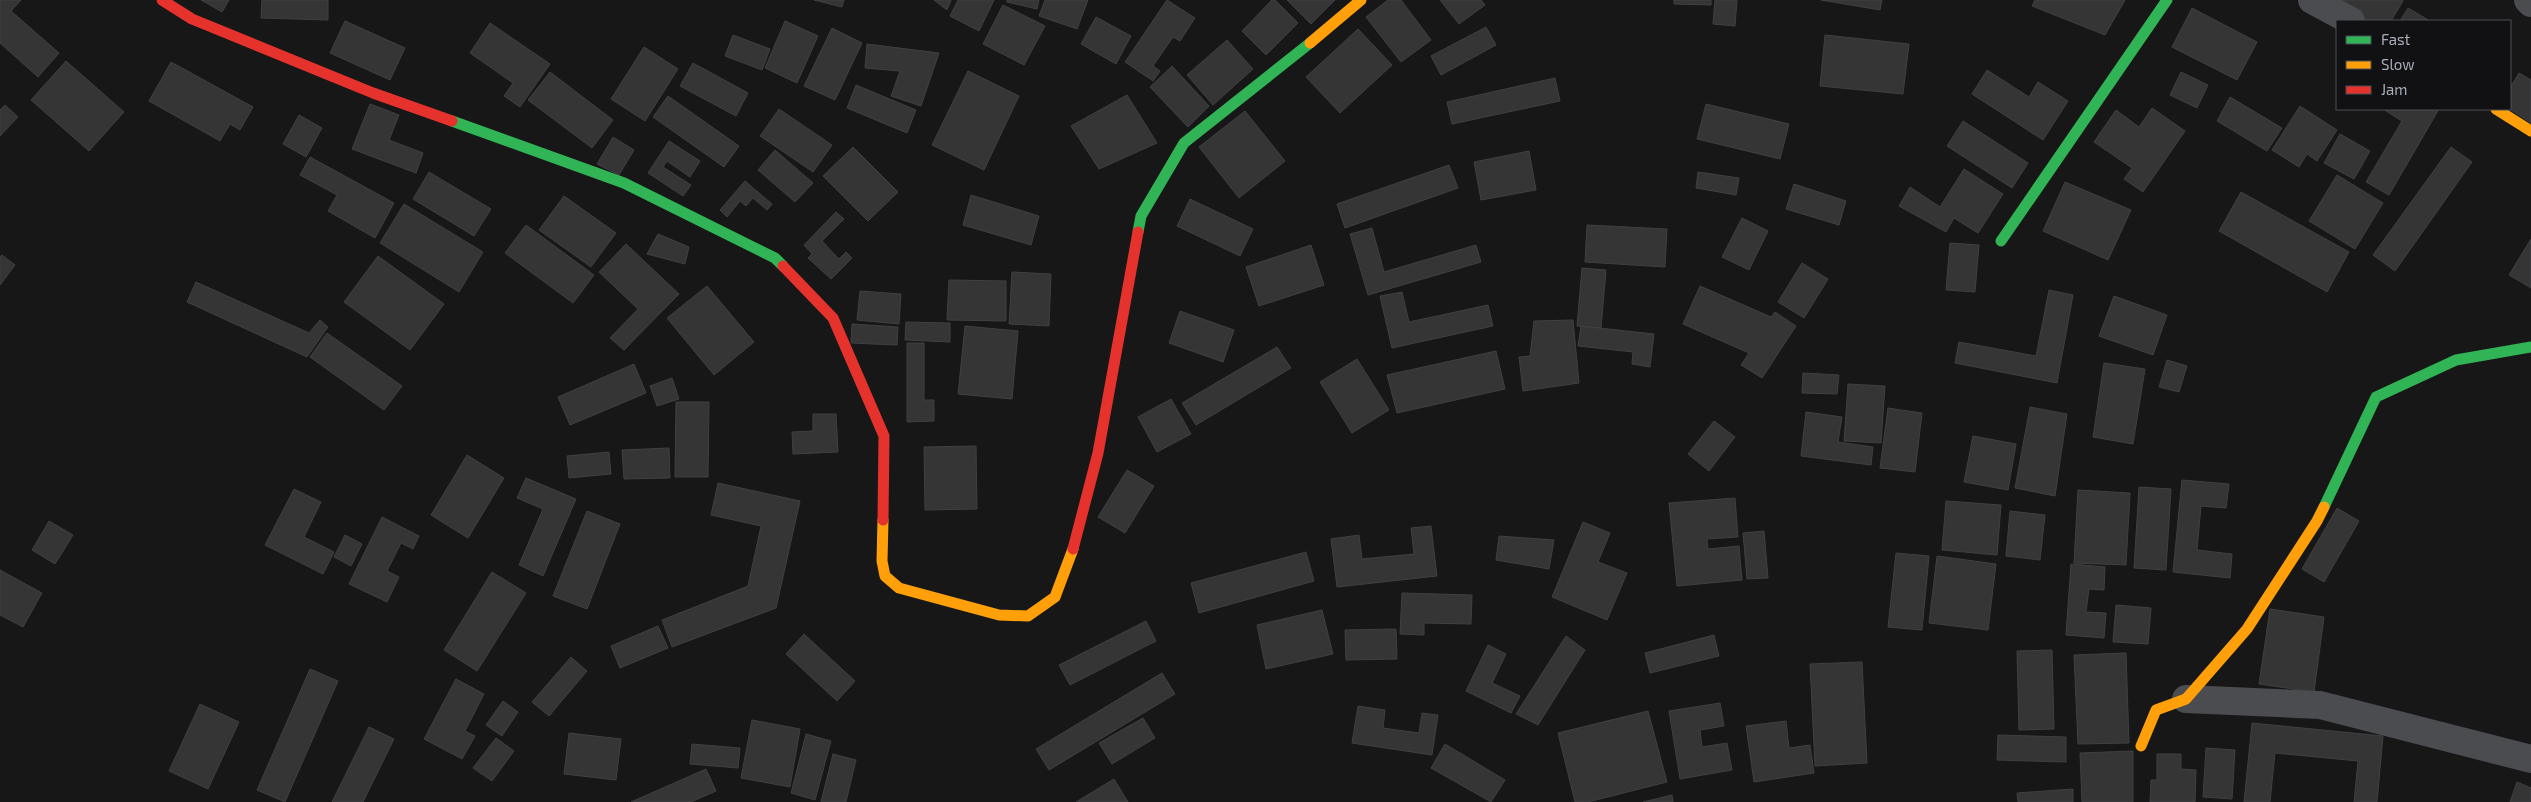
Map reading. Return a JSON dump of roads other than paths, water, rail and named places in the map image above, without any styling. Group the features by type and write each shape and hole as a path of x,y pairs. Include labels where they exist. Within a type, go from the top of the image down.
{"street":[{"path":"162,0 192,18 374,93 624,183 775,258 833,318 884,436 882,562 885,576 899,588 999,616 1028,616 1055,597 1072,554 1098,453 1141,216 1184,143 1300,52 1361,0"},
{"path":"2001,241 2167,0"},
{"path":"2312,0 2349,20"},
{"path":"2498,110 2531,131"},
{"path":"2186,699 2247,629 2317,521 2376,397 2456,360 2531,347"},
{"path":"2141,746 2156,710 2186,699 2320,705 2531,759"}]}
